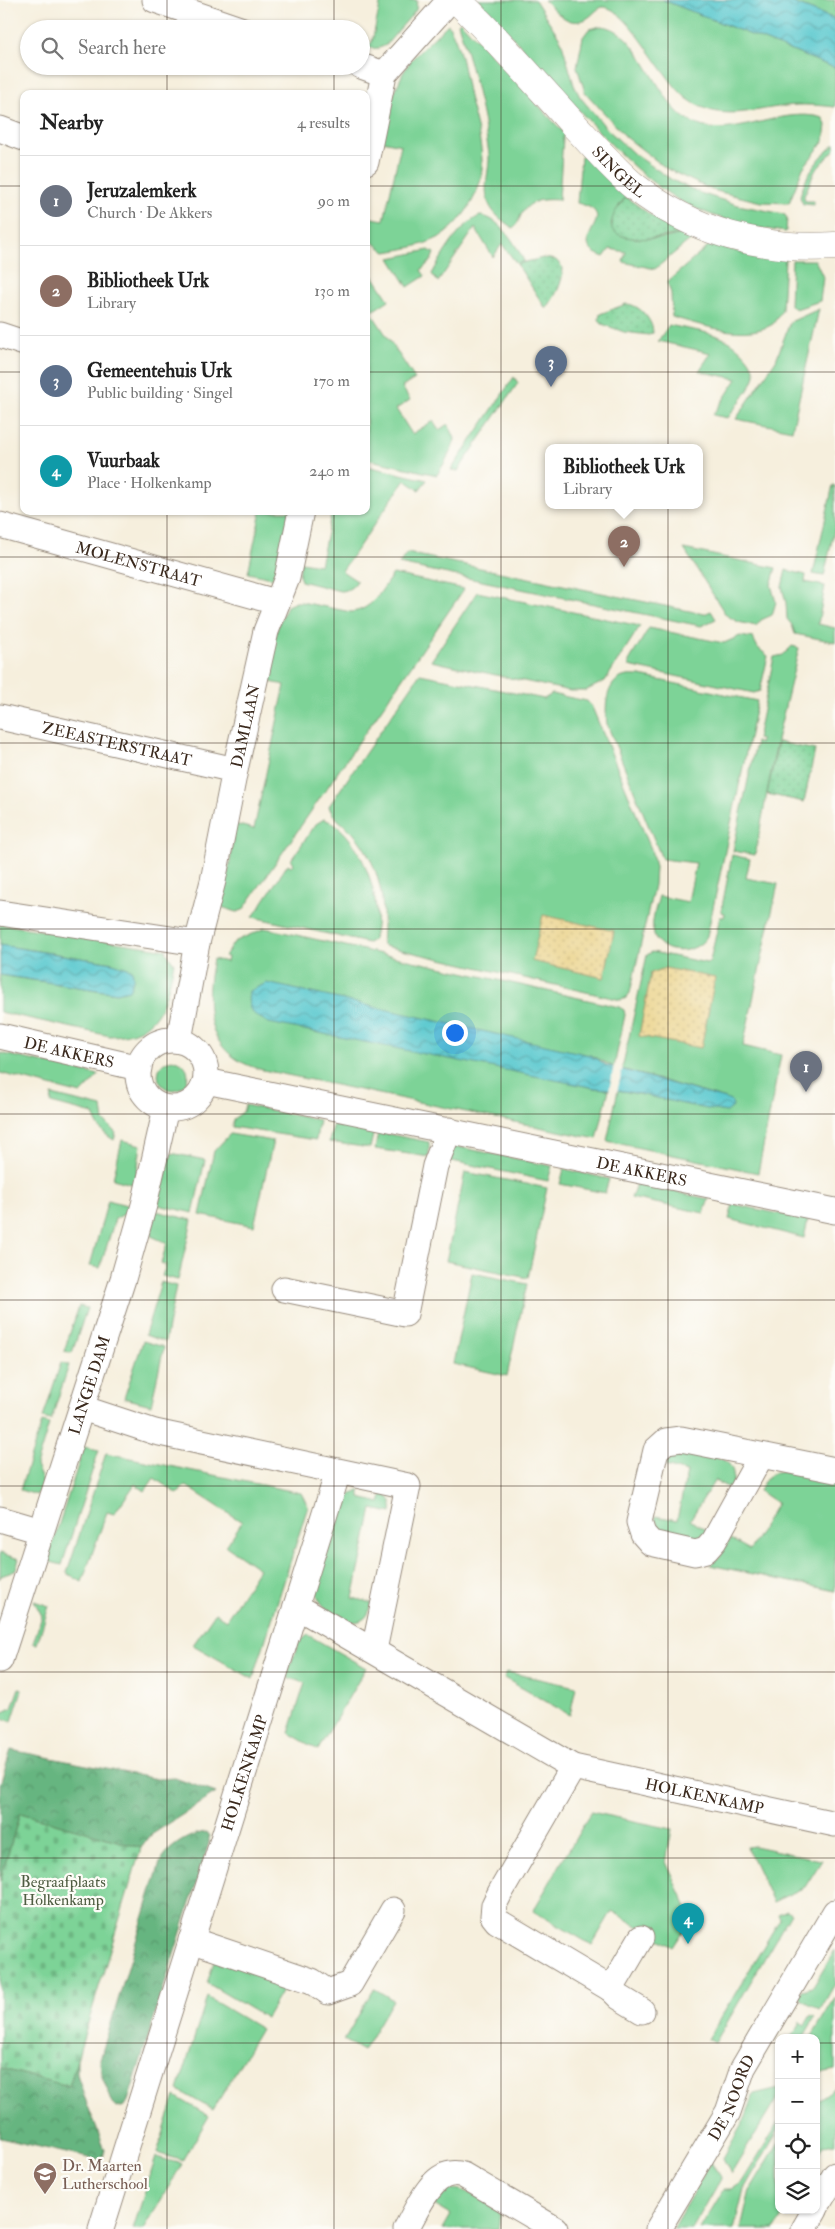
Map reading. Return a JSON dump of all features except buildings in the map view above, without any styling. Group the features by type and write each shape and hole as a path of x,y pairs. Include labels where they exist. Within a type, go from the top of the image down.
{"main road":[{"name":"SINGEL","path":"457,0 613,168 654,201 687,220 739,238 789,247 835,246"}],"street":[{"path":"155,0 214,20"},
{"path":"370,142 384,74 450,0"},
{"path":"370,69 384,74"},
{"path":"0,129 20,136"},
{"path":"0,335 20,342"},
{"name":"DAMLAAN","path":"197,943 213,880 266,631 286,578 300,515"},
{"name":"MOLENSTRAAT","path":"0,524 276,602"},
{"name":"ZEEASTERSTRAAT","path":"0,717 235,770"},
{"path":"0,913 197,943 179,1040"},
{"name":"DE AKKERS","path":"0,1036 138,1068"},
{"path":"179,1040 187,1043 201,1055 207,1072 206,1081 203,1090 192,1103 175,1109 158,1106 144,1094 140,1086 138,1068 146,1052 153,1046 161,1042 179,1040"},
{"name":"DE AKKERS","path":"206,1081 449,1130 835,1212"},
{"name":"LANGE DAM","path":"0,1660 82,1408 144,1205 166,1108"},
{"path":"284,1289 406,1314 435,1166 449,1130"},
{"path":"82,1408 155,1432 408,1486 374,1650"},
{"path":"761,1456 714,1541 706,1550 695,1553 651,1543 643,1534 639,1522 656,1450 666,1441 681,1438 835,1470"},
{"name":"HOLKENKAMP","path":"101,2229 338,1472"},
{"path":"0,1519 41,1531"},
{"name":"HOLKENKAMP","path":"296,1606 573,1767 835,1824"},
{"path":"573,1767 500,1893 494,1905 493,1916 497,1921 611,1988 619,1997 642,2011"},
{"path":"191,1940 312,1982 324,1999 350,1984 393,1910"},
{"name":"DE NOORD","path":"658,2229 728,2112 743,2068 835,1912"},
{"path":"611,1988 641,1938"},
{"path":"406,2229 429,2189 439,2178 451,2174 463,2175 537,2225"},
{"path":"820,2200 835,2175"},
{"path":"804,2229 812,2214"}],"green space":[{"path":"381,0 417,0 416,10 386,45 370,48"},
{"path":"478,0 535,0 561,40 574,85 580,97 608,130 633,153 672,180 700,193 738,205 784,214 787,218 786,232 744,224 716,216 690,206 662,190 611,144"},
{"path":"544,0 663,0 835,68 835,107 791,105 748,112 724,113 701,107 679,91 635,31 612,10 602,7 586,19 574,21 563,17"},
{"path":"786,0 835,0 835,19"},
{"path":"460,21 565,134 563,137 559,200 542,200 528,206 513,228 496,214 487,198 486,186 489,154 476,88 458,23"},
{"path":"448,24 459,50 478,132 482,160 481,179 468,208 446,233 426,243 386,252 370,240 370,218 384,220 401,145 382,141 392,98 411,60"},
{"path":"601,26 614,30 626,39 637,51 675,109 686,119 702,126 719,129 788,116 806,115 823,118 826,125 824,141 803,168 789,203 761,202 712,190 667,169 626,137 585,92 577,67 583,37 589,29"},
{"path":"835,144 835,149 815,171 804,196 805,201 814,201 814,205 803,204 800,197 809,174 823,155"},
{"path":"584,155 626,197 620,204 611,224 615,232 632,238 645,239 684,234 691,236 690,240 655,269 623,262 626,252 610,249 604,257 593,252 588,243 597,217 595,212 589,207 577,203 581,157"},
{"path":"626,197 652,216 683,233 646,238 626,237 618,234 612,229 612,220 615,212"},
{"path":"480,216 494,221 501,226 517,247 524,261 517,264 502,244 493,257 475,228 438,282 432,274 446,250 465,226"},
{"path":"711,244 749,255 785,259 782,310 773,324 762,329 736,331 709,327 672,317 671,293 667,282"},
{"path":"429,250 434,253 431,261 421,270 425,276 408,287 390,258"},
{"path":"543,258 556,260 563,268 558,290 546,309 517,264"},
{"path":"792,260 815,260 823,277 820,301 796,309 790,305"},
{"path":"370,271 389,300 371,312 415,379 402,387 410,400 396,409 412,434 433,421 439,430 448,424 455,439 437,475 370,460"},
{"path":"626,304 636,307 648,318 653,333 649,335 624,332 602,324 599,319 600,314"},
{"path":"819,309 792,430 736,419 776,360 790,322"},
{"path":"669,325 723,338 741,350 749,360 754,370 754,379 728,418 713,415 737,379 699,371 711,353 658,341"},
{"path":"514,377 518,383 458,471 451,470"},
{"path":"370,467 427,480 419,490 405,480 342,571 357,581 352,587 340,591 301,581 299,575 301,562 320,565 331,515 370,515"},
{"path":"833,485 835,486 835,527 824,576 813,574"},
{"path":"260,515 289,515 275,574 272,578 248,573"},
{"path":"684,549 776,568 771,585 776,602 772,615 761,620 756,626 738,622 726,615"},
{"path":"407,553 704,614 711,611 716,619 701,626 399,564"},
{"path":"786,570 806,575 805,582 825,586 818,624 835,628 835,642 795,634 792,625 787,619 782,587"},
{"path":"393,574 464,589 243,910 237,912 218,906 229,866 234,824 254,829 285,685 265,681 278,626 287,606 301,602 351,612 359,610 376,598"},
{"path":"477,592 640,626 605,681 585,691 570,691 431,661"},
{"path":"649,628 724,643 740,636 753,638 758,648 768,656 760,691 754,693 629,666 629,661"},
{"path":"792,646 799,648 778,736 755,855 733,851 756,742 760,744 761,740 757,739 774,657 783,655"},
{"path":"420,674 544,699 552,694 587,701 592,707 651,849 655,867 654,885 630,993 626,998 621,1000 384,946 382,943 382,899 376,872 363,846 354,834 333,814 329,806"},
{"path":"640,676 757,701 707,936 702,942 688,950 671,950 664,947 654,934 653,920 659,896 688,902 696,863 662,859 607,724 606,704 613,685 623,677"},
{"path":"778,742 815,750 804,802 767,794"},
{"path":"324,819 337,826 349,838 367,871 376,908 376,926 373,940 368,943 253,917 288,864 291,866 294,863 291,860 316,824"},
{"path":"732,855 750,859 746,878 778,884 743,1046 781,1055 758,1173 607,1141 618,1090 703,1108 726,1099 622,1069 647,955 652,952 707,963 710,961 720,917 724,917 725,913 721,912"},
{"path":"0,924 167,950 166,952 174,963 163,1003 149,1023 139,1030 110,1036 0,1012 0,975 117,993 113,963 0,945"},
{"path":"265,928 619,1007 624,1010 625,1015 614,1067 590,1055 556,1079 595,1088 609,1089 597,1139 263,1070 244,1063 229,1054 219,1041 212,1027 209,1012 208,995 213,959 227,962 228,957 225,956 234,942"},
{"path":"0,1053 99,1075 81,1094 0,1073"},
{"path":"173,1060 184,1064 188,1075 184,1086 173,1090 162,1086 158,1075 162,1064"},
{"path":"52,1095 102,1107 104,1121 116,1133 114,1140 100,1129 93,1114 51,1103"},
{"path":"245,1105 319,1120 316,1140 232,1127 233,1119 243,1112"},
{"path":"334,1123 374,1131 370,1148 329,1142"},
{"path":"378,1132 429,1142 429,1157 375,1149"},
{"path":"230,1134 273,1141 254,1226 200,1215 214,1151"},
{"path":"122,1140 141,1145 135,1185 113,1179"},
{"path":"454,1146 552,1166 548,1181 447,1160"},
{"path":"171,1153 205,1160 193,1213 158,1205"},
{"path":"564,1169 609,1179 605,1193 560,1184"},
{"path":"465,1172 547,1188 528,1278 446,1261"},
{"path":"636,1184 709,1199 704,1213 631,1198"},
{"path":"108,1200 130,1206 128,1212 115,1219 100,1268 90,1266"},
{"path":"733,1204 808,1220 804,1238 729,1219"},
{"path":"156,1211 192,1220 178,1280 162,1276 166,1265 161,1263 167,1243 151,1236"},
{"path":"472,1273 527,1284 507,1376 453,1364"},
{"path":"161,1282 176,1286 165,1342 145,1335"},
{"path":"79,1306 87,1308 72,1353 64,1351"},
{"path":"143,1341 164,1347 151,1405 124,1398"},
{"path":"61,1362 69,1365 51,1420 43,1418"},
{"path":"42,1422 49,1424 36,1466 43,1482 37,1495 20,1490"},
{"path":"84,1447 99,1450 62,1565 47,1561"},
{"path":"688,1452 723,1460 729,1464 733,1479 731,1490 715,1480 690,1520 708,1531 694,1539 685,1540 668,1536 657,1524 655,1516 677,1520 687,1472 665,1466 672,1456"},
{"path":"106,1453 301,1493 308,1506 253,1679 193,1645 215,1613 226,1620 259,1569 226,1546 242,1522 185,1485 178,1494 154,1478 145,1491 135,1484 114,1514 107,1512 82,1582 67,1573"},
{"path":"782,1471 835,1482 835,1591 710,1565 721,1555 730,1539 750,1550 777,1503 759,1491 768,1477"},
{"path":"360,1490 360,1498 380,1503 383,1493 392,1504 392,1513 372,1509 353,1598 372,1603 366,1617 360,1621 352,1622 328,1610 319,1600 316,1587 342,1504 347,1497"},
{"path":"0,1553 19,1559 15,1571 1,1576 0,1579"},
{"path":"34,1601 49,1606 37,1644 33,1643 42,1616"},
{"path":"308,1635 366,1668 318,1750 289,1733 305,1683 286,1677 299,1642"},
{"path":"507,1672 576,1687 570,1715 504,1678"},
{"path":"19,1688 22,1690 12,1721 0,1718 0,1714 12,1708"},
{"path":"11,1750 157,1779 175,1778 216,1793 151,1835 141,1848 20,1813 0,1882 0,1784"},
{"path":"591,1812 672,1829 666,1862 692,1918 673,1947 612,1911 592,1945 533,1911"},
{"name":"Begraafplaats Holkenkamp","path":"20,1813 141,1848 69,2086 0,2068 0,1882"},
{"path":"206,1832 209,1836 209,1843 128,2101 125,2106 117,2108 113,2104 101,2074 100,2059 160,1863 163,1857 179,1842 193,1835"},
{"path":"754,1846 822,1860 805,1887 773,1902 747,1847"},
{"path":"787,1910 791,1913 715,2043 708,2039 780,1919 778,1914"},
{"path":"835,1950 835,1984 820,2010 801,1999 800,1994 802,1990 813,1987"},
{"path":"215,1959 287,1982 266,2018 207,1983"},
{"path":"375,1989 393,2000 363,2051 344,2040"},
{"path":"207,1997 261,2029 213,2110 178,2090"},
{"path":"835,1998 835,2070 820,2073 820,2034 813,2034"},
{"path":"811,2015 815,2017 805,2034 794,2034 800,2022 805,2025"},
{"path":"77,2060 77,2074 105,2150 102,2161 0,2138 0,2068 69,2086"},
{"path":"835,2088 835,2143 824,2145 820,2152 820,2124 820,2098"},
{"path":"775,2089 775,2102 731,2174 723,2158 746,2117 754,2094"},
{"path":"175,2096 209,2116 183,2161 157,2153"},
{"path":"775,2128 775,2136 744,2189 734,2229 700,2229 724,2189 731,2189 742,2182"},
{"path":"775,2149 775,2214 784,2214 775,2229 741,2229 750,2190"},
{"path":"156,2157 182,2164 144,2229 133,2229"},
{"path":"711,2162 721,2179 692,2229 672,2229"},
{"path":"450,2189 468,2193 493,2206 499,2214 498,2229 443,2229 451,2215 434,2205 445,2191"}],"sand":[{"path":"543,915 614,931 604,978 532,961"},
{"path":"665,968 715,978 701,1048 639,1036 651,973"}],"water":[{"path":"663,0 786,0 835,19 835,68"},
{"path":"0,945 113,963 131,969 133,975 132,982 129,990 117,993 0,975"},
{"path":"267,983 590,1055 606,1065 726,1099 732,1102 733,1107 727,1112 711,1110 628,1092 595,1088 269,1023 252,1012 248,998 249,991"}],"pier":[{"path":"614,1065 623,1067 617,1092 609,1091"}],"place":[{"name":"Gemeentehuis Urk","path":"551,387"},
{"name":"Bibliotheek Urk","path":"624,567"},
{"name":"Jeruzalemkerk","path":"806,1092"},
{"name":"Vuurbaak","path":"688,1944"},
{"name":"Dr. Maarten Lutherschool","path":"45,2195"}]}
